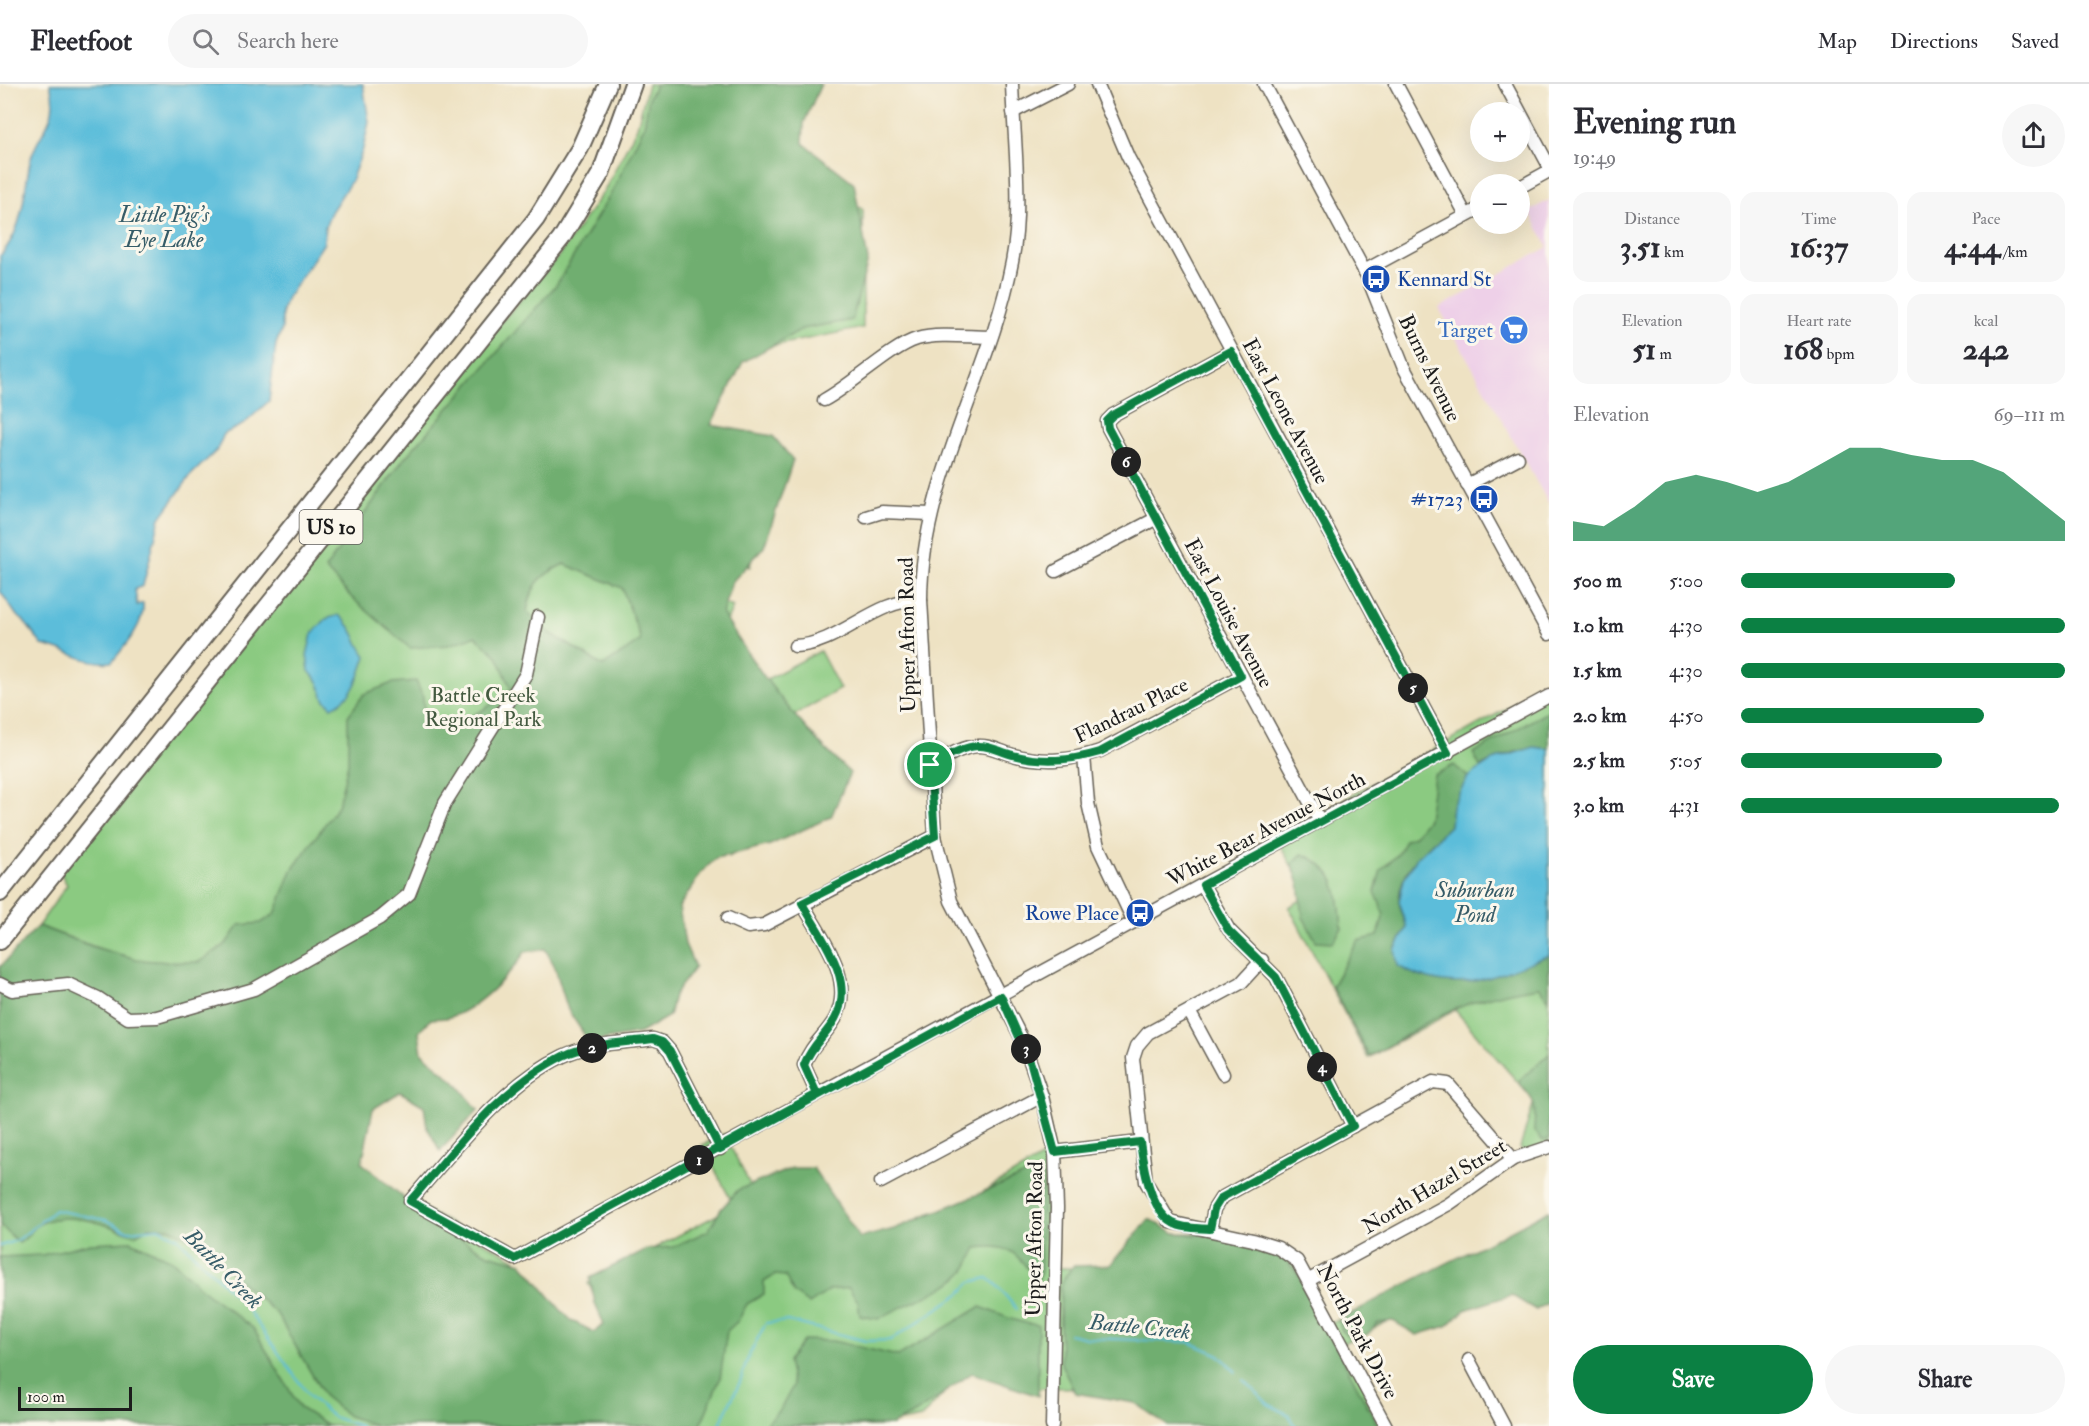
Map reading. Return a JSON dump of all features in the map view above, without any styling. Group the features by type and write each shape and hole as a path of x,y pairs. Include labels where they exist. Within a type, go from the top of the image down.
{"highway":[{"name":"US 10","path":"0,893 536,219 580,148 608,84"},
{"name":"US 10","path":"0,941 561,239 601,172 633,84"}],"street":[{"name":"Upper Afton Road","path":"1012,84 1016,202 1013,261 991,337 930,514 922,563 921,600 935,836 951,901 1023,1041 1042,1096 1055,1152 1057,1197 1052,1426"},
{"path":"1013,112 1068,84"},
{"name":"East Leone Avenue","path":"1097,84 1128,157 1448,753"},
{"name":"Burns Avenue","path":"1264,84 1364,271 1403,366 1549,634"},
{"path":"1396,84 1466,215"},
{"path":"1505,84 1549,166"},
{"path":"1530,181 1549,171"},
{"path":"1364,271 1470,213"},
{"path":"824,400 844,389 900,348 915,340 991,337"},
{"name":"East Louise Avenue","path":"1231,351 1113,415 1107,421 1108,428 1320,821"},
{"path":"1467,485 1518,458"},
{"path":"866,517 882,512 930,514"},
{"path":"1056,571 1157,518"},
{"path":"795,646 820,641 891,604 921,600"},
{"path":"0,984 12,990 68,984 98,998 128,1018 157,1017 254,990 380,918 409,894 445,803 526,674 538,617"},
{"name":"Flandrau Place","path":"930,765 961,750 980,746 1040,760 1067,760 1100,752 1241,676"},
{"name":"White Bear Avenue North","path":"720,1149 670,1051 662,1042 653,1039 578,1050 547,1065 487,1114 410,1201 515,1259 720,1149 1320,821 1448,753 1549,696"},
{"path":"1084,756 1088,803 1098,846 1134,922"},
{"path":"728,918 740,925 756,927 767,924 802,903 935,836"},
{"path":"1203,885 1228,930 1262,960 1276,977 1353,1126"},
{"path":"802,903 836,966 842,984 838,1012 808,1053 804,1065 817,1094"},
{"name":"North Park Drive","path":"1262,960 1241,983 1148,1033 1137,1046 1133,1058 1146,1182 1166,1217 1176,1225 1210,1229 1253,1240 1288,1254 1303,1268 1386,1426"},
{"path":"1189,1011 1223,1074"},
{"path":"1210,1229 1214,1209 1221,1198 1438,1081 1448,1084 1513,1159"},
{"path":"881,1182 1042,1096"},
{"path":"1055,1152 1140,1142"},
{"name":"North Hazel Street","path":"1309,1280 1449,1204 1513,1159 1549,1147"},
{"path":"1469,1360 1504,1426"}],"shaded area":[{"path":"1549,200 1549,504 1439,308 1548,247 1530,210"}],"green space":[{"name":"Battle Creek Regional Park","path":"648,84 802,84 796,146 863,210 863,328 757,349 740,357 693,431 779,445 750,567 716,563 698,594 733,607 720,638 750,688 820,651 840,689 777,725 830,798 729,857 718,833 522,938 416,1024 334,1126 367,1198 411,1202 515,1259 587,1348 615,1334 588,1283 734,1206 702,1145 724,1134 756,1196 855,1253 922,1216 971,1199 1046,1155 1053,1268 1124,1268 1165,1233 1201,1233 1283,1257 1299,1269 1328,1325 1549,1213 1436,1298 1343,1343 1386,1426 1178,1426 1146,1387 1042,1388 1036,1392 968,1367 921,1418 881,1426 0,1426 0,967 101,949 38,926 67,885 56,865 396,443 557,258 604,191 637,127"},
{"name":"Battle Creek Regional Park","path":"656,84 821,84 804,123 803,143 854,183 868,260 852,320 802,329 743,362 711,425 773,436 793,460 764,547 732,582 722,613 780,698 850,773 831,817 770,845 716,858 701,873 679,907 685,944 695,967 674,995 669,1016 640,1033 589,1042 568,1010 554,965 545,949 525,952 502,981 482,999 450,1017 431,1019 419,1032 422,1053 458,1085 478,1110 440,1151 427,1127 424,1106 400,1092 373,1109 362,1163 402,1196 411,1208 450,1233 488,1254 522,1263 572,1321 594,1332 604,1324 595,1304 590,1278 647,1249 673,1247 708,1231 721,1209 738,1190 792,1168 813,1168 860,1238 894,1229 1027,1174 1043,1177 1041,1271 1038,1281 1019,1258 1006,1249 977,1248 966,1269 949,1284 879,1319 860,1316 858,1302 849,1288 830,1290 809,1304 794,1293 785,1276 775,1275 764,1282 764,1294 747,1304 738,1321 727,1331 720,1379 700,1426 378,1426 348,1416 325,1397 277,1314 195,1241 169,1228 149,1227 135,1235 87,1220 62,1218 39,1224 19,1243 0,1225 0,967 38,926 94,947 140,960 199,962 225,945 239,925 261,923 275,914 292,870 338,806 348,764 348,716 364,694 392,683 416,681 423,697 425,718 452,720 481,711 511,688 497,656 475,636 449,645 410,648 352,598 325,569 403,460 557,284 613,190 644,126 649,97","holes":["564,564 622,588 641,640 603,666 547,631 527,612 531,594 538,582"]},
{"path":"1549,685 1549,1150 1529,1158 1520,1148 1534,1101 1455,1010 1368,1058 1289,907 1308,896 1280,845 1309,828 1305,821"},
{"path":"1549,711 1549,749 1531,749 1513,753 1480,767 1473,753"},
{"path":"1454,765 1468,777 1452,806 1450,826 1417,858 1404,877 1399,900 1407,928 1395,949 1508,971 1549,955 1549,1000 1539,987 1484,998 1433,1019 1369,1056 1332,986 1358,941 1378,936 1384,913 1375,892 1381,870 1398,854 1405,840 1414,836 1428,819 1434,775"},
{"path":"1302,854 1323,867 1330,874 1334,883 1342,928 1333,942 1316,941 1303,917 1299,884 1292,864"},
{"path":"1549,1054 1549,1139 1543,1141 1534,1130 1535,1109 1532,1099 1518,1082"},
{"path":"1549,1210 1549,1302 1536,1310 1511,1295 1465,1310 1447,1326 1417,1335 1393,1321 1378,1323 1368,1334 1353,1342 1342,1331 1339,1321"},
{"path":"1149,1219 1175,1233 1230,1238 1286,1260 1300,1277 1378,1426 1168,1426 1135,1403 1075,1393 1061,1364 1061,1282 1073,1266 1110,1265"},
{"path":"131,1241 172,1260 204,1291 253,1328 300,1408 329,1426 0,1426 0,1257 42,1255 91,1243"},
{"path":"980,1307 1015,1320 1038,1325 1038,1396 972,1373 916,1413 892,1425 764,1426 781,1408 793,1386 788,1361 804,1340 833,1341 898,1356"}],"water":[{"name":"Little Pig's Eye Lake","path":"50,84 363,84 369,122 363,149 351,181 331,212 325,227 324,243 287,298 282,311 282,329 276,344 269,401 244,424 224,434 217,450 191,475 160,518 143,586 135,589 137,605 143,603 141,619 123,649 112,662 85,659 42,645 23,620 17,616 0,591 0,256 14,235 24,200 33,151 50,118 53,97"},
{"path":"339,615 352,630 366,656 351,692 332,707 324,699 319,683 309,671 307,655 312,634 326,619"},
{"name":"Suburban Pond","path":"1534,747 1549,749 1549,955 1491,977 1456,983 1419,976 1398,966 1395,950 1407,928 1399,901 1404,879 1417,857 1450,826 1452,806 1468,777 1493,760"}],"waterway":[{"name":"Battle Creek","path":"0,1246 18,1240 55,1210 106,1220 128,1231 158,1228 177,1237 243,1303 309,1396 333,1417 360,1426"},
{"name":"Battle Creek","path":"719,1426 740,1382 749,1355 766,1323 788,1321 866,1341 891,1340 961,1293 971,1282 988,1278 1017,1309"},
{"name":"Battle Creek","path":"1069,1334 1087,1338 1189,1342 1219,1355 1236,1372"},
{"name":"Battle Creek","path":"1244,1380 1268,1404 1288,1414 1296,1426"}],"place":[{"name":"Kennard St","path":"1376,279"},
{"name":"Target","path":"1514,330"},
{"name":"#1723","path":"1484,499"},
{"name":"Rowe Place","path":"1140,913"}],"route":[{"path":"930,765 935,836 802,903 840,974 842,984 841,1004 838,1012 832,1024 808,1053 804,1065 804,1070 817,1094 720,1149 515,1259 410,1201 500,1101 547,1065 578,1050 653,1039 662,1042 670,1051 720,1149 769,1122 817,1094 1001,996 1023,1041 1031,1064 1042,1096 1055,1152 1140,1142 1148,1187 1166,1217 1176,1225 1210,1229 1214,1209 1221,1198 1353,1126 1276,977 1270,968 1228,930 1203,885 1448,753 1231,351 1113,415 1107,421 1108,428 1241,676 1100,752 1067,760 1048,760 1015,756 991,747 971,746 930,765"}]}
